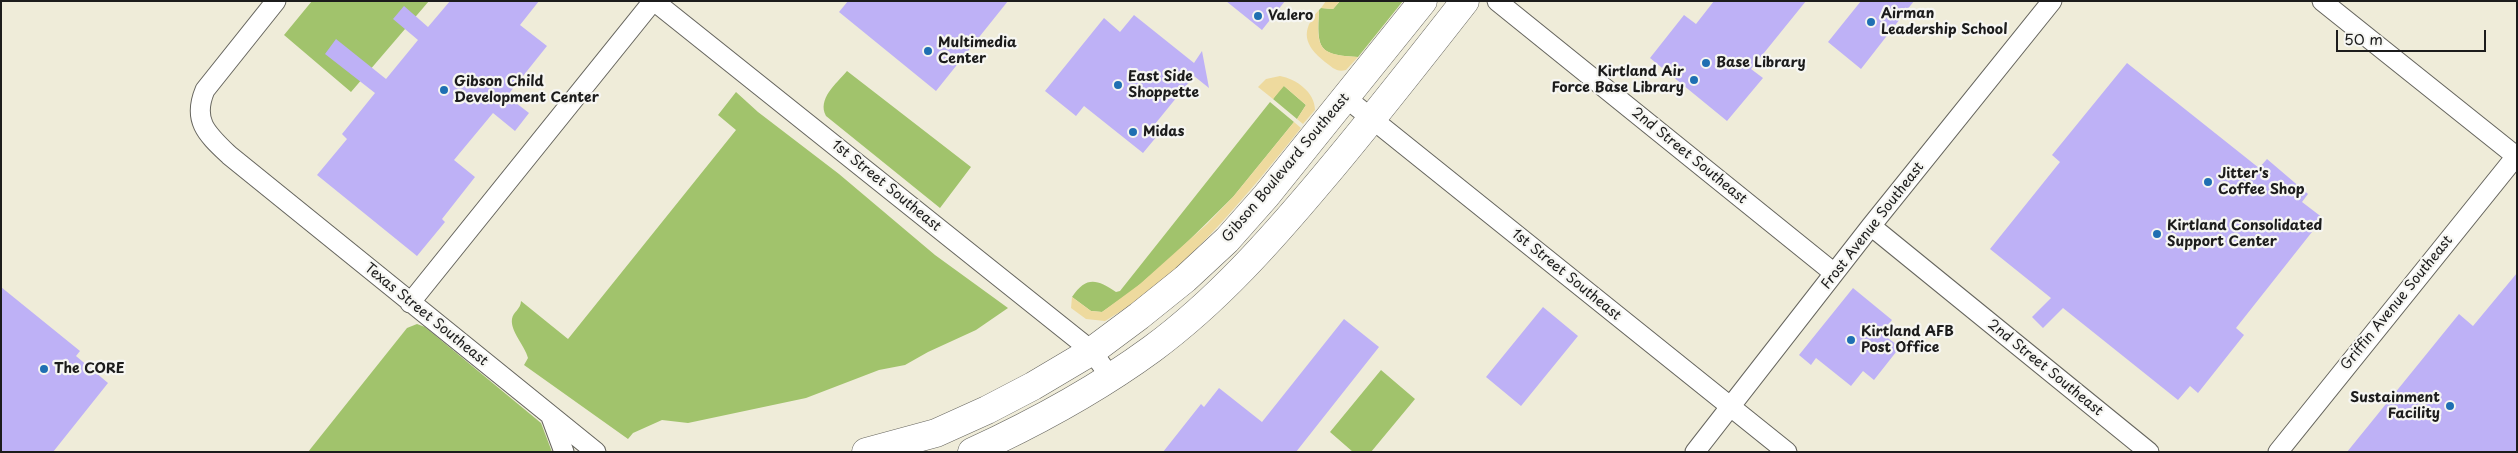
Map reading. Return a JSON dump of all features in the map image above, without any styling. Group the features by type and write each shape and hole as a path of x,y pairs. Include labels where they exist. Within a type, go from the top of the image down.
{"main road":[{"name":"Gibson Boulevard Southeast","path":"866,452 944,429 1034,386 1092,351 1185,279 1227,240 1346,98 1423,1"},
{"path":"972,452 1030,425 1110,378 1151,350 1194,315 1241,271 1278,232 1372,119 1465,1"}],"street":[{"name":"Texas Street Southeast","path":"276,1 205,90 200,102 200,115 208,132 229,155 596,452"},
{"path":"410,303 654,1"},
{"name":"1st Street Southeast","path":"654,1 1092,351 1110,378"},
{"name":"2nd Street Southeast","path":"1497,1 1834,273"},
{"name":"Frost Avenue Southeast","path":"1695,452 1871,226 2052,1"},
{"path":"2322,1 2516,156"},
{"name":"1st Street Southeast","path":"1346,98 1786,452"},
{"name":"Griffin Avenue Southeast","path":"2278,452 2516,156"},
{"name":"2nd Street Southeast","path":"1871,226 2150,452"},
{"path":"550,416 564,452"}],"green space":[{"path":"312,1 429,1 351,92 284,35"},
{"path":"1340,1 1403,1 1358,57 1328,52 1320,41 1319,10 1321,8 1333,9"},
{"path":"847,71 971,167 940,208 826,116 824,104 826,98 833,86"},
{"path":"1283,85 1306,105 1297,119 1273,99"},
{"path":"736,92 758,112 839,174 935,255 1008,308 976,330 905,365 879,370 806,398 688,423 662,420 633,433 628,439 524,365 528,358 515,333 512,319 521,301 568,339 736,130 718,115"},
{"path":"1270,102 1294,122 1233,197 1172,257 1131,292 1102,312 1091,311 1072,297 1082,286 1092,282 1103,284 1116,292 1120,291"},
{"path":"417,324 425,327 541,423 552,452 308,452 407,328"},
{"path":"1381,370 1415,399 1371,452 1353,452 1330,432"}],"sand":[{"path":"1326,1 1340,1 1333,9 1321,8"},
{"path":"1319,10 1318,34 1323,47 1328,52 1335,54 1358,57 1346,70 1340,71 1332,68 1318,56 1309,44 1307,31"},
{"path":"1280,76 1304,87 1312,98 1315,110 1303,124 1297,119 1306,105 1284,86 1273,99 1258,87 1266,79"},
{"path":"1294,122 1301,128 1258,181 1186,259 1160,282 1133,303 1105,321 1086,319 1071,308 1072,297 1091,311 1102,312 1140,284 1207,224 1233,197"}],"building":[{"name":"Gibson Child Development Center","path":"450,1 539,1 520,25 547,46 507,96 529,113 515,131 493,113 454,160 475,177 442,219 445,222 417,256 317,175 347,139 342,134 375,93 325,54 336,39 386,79 418,40 393,19 404,6 428,27"},
{"name":"Multimedia Center","path":"848,1 1008,1 936,91 839,12"},
{"name":"Valero","path":"1226,1 1285,1 1262,30"},
{"name":"Base Library","path":"1714,1 1806,1 1751,69 1763,78 1727,121 1650,58 1684,15 1696,24"},
{"name":"Airman Leadership School","path":"1861,1 1914,1 1861,69 1828,42"},
{"name":"East Side Shoppette","path":"1134,15 1194,63 1202,51 1209,88 1194,76 1155,124 1162,130 1143,153 1084,106 1076,116 1045,91 1104,18 1120,32"},
{"name":"Kirtland Consolidated Support Center","path":"2127,63 2259,168 2267,159 2308,194 2302,202 2323,218 2236,328 2244,335 2198,393 2190,386 2178,400 2063,308 2043,328 2032,317 2051,298 1990,249 2060,162 2052,155"},
{"name":"Sustainment Facility","path":"2517,273 2517,452 2347,452 2459,314 2473,326"},
{"name":"The CORE","path":"1,287 80,351 76,356 108,383 53,452 1,452"},
{"name":"Kirtland AFB Post Office","path":"1853,288 1892,320 1881,333 1900,347 1874,380 1863,371 1851,386 1816,358 1811,365 1799,355"},
{"path":"1543,307 1578,336 1521,406 1486,377"},
{"path":"1344,319 1379,347 1296,452 1163,452 1201,404 1204,407 1219,388 1262,422"}],"place":[{"name":"Valero","path":"1258,16"},
{"name":"Airman Leadership School","path":"1871,22"},
{"name":"Multimedia Center","path":"928,51"},
{"name":"Base Library","path":"1706,63"},
{"name":"Kirtland Air Force Base Library","path":"1694,80"},
{"name":"East Side Shoppette","path":"1118,85"},
{"name":"Gibson Child Development Center","path":"444,90"},
{"name":"Midas","path":"1133,132"},
{"name":"Jitter's Coffee Shop","path":"2208,182"},
{"name":"Kirtland Consolidated Support Center","path":"2157,234"},
{"name":"Kirtland AFB Post Office","path":"1851,340"},
{"name":"The CORE","path":"44,369"},
{"name":"Sustainment Facility","path":"2450,406"}]}
